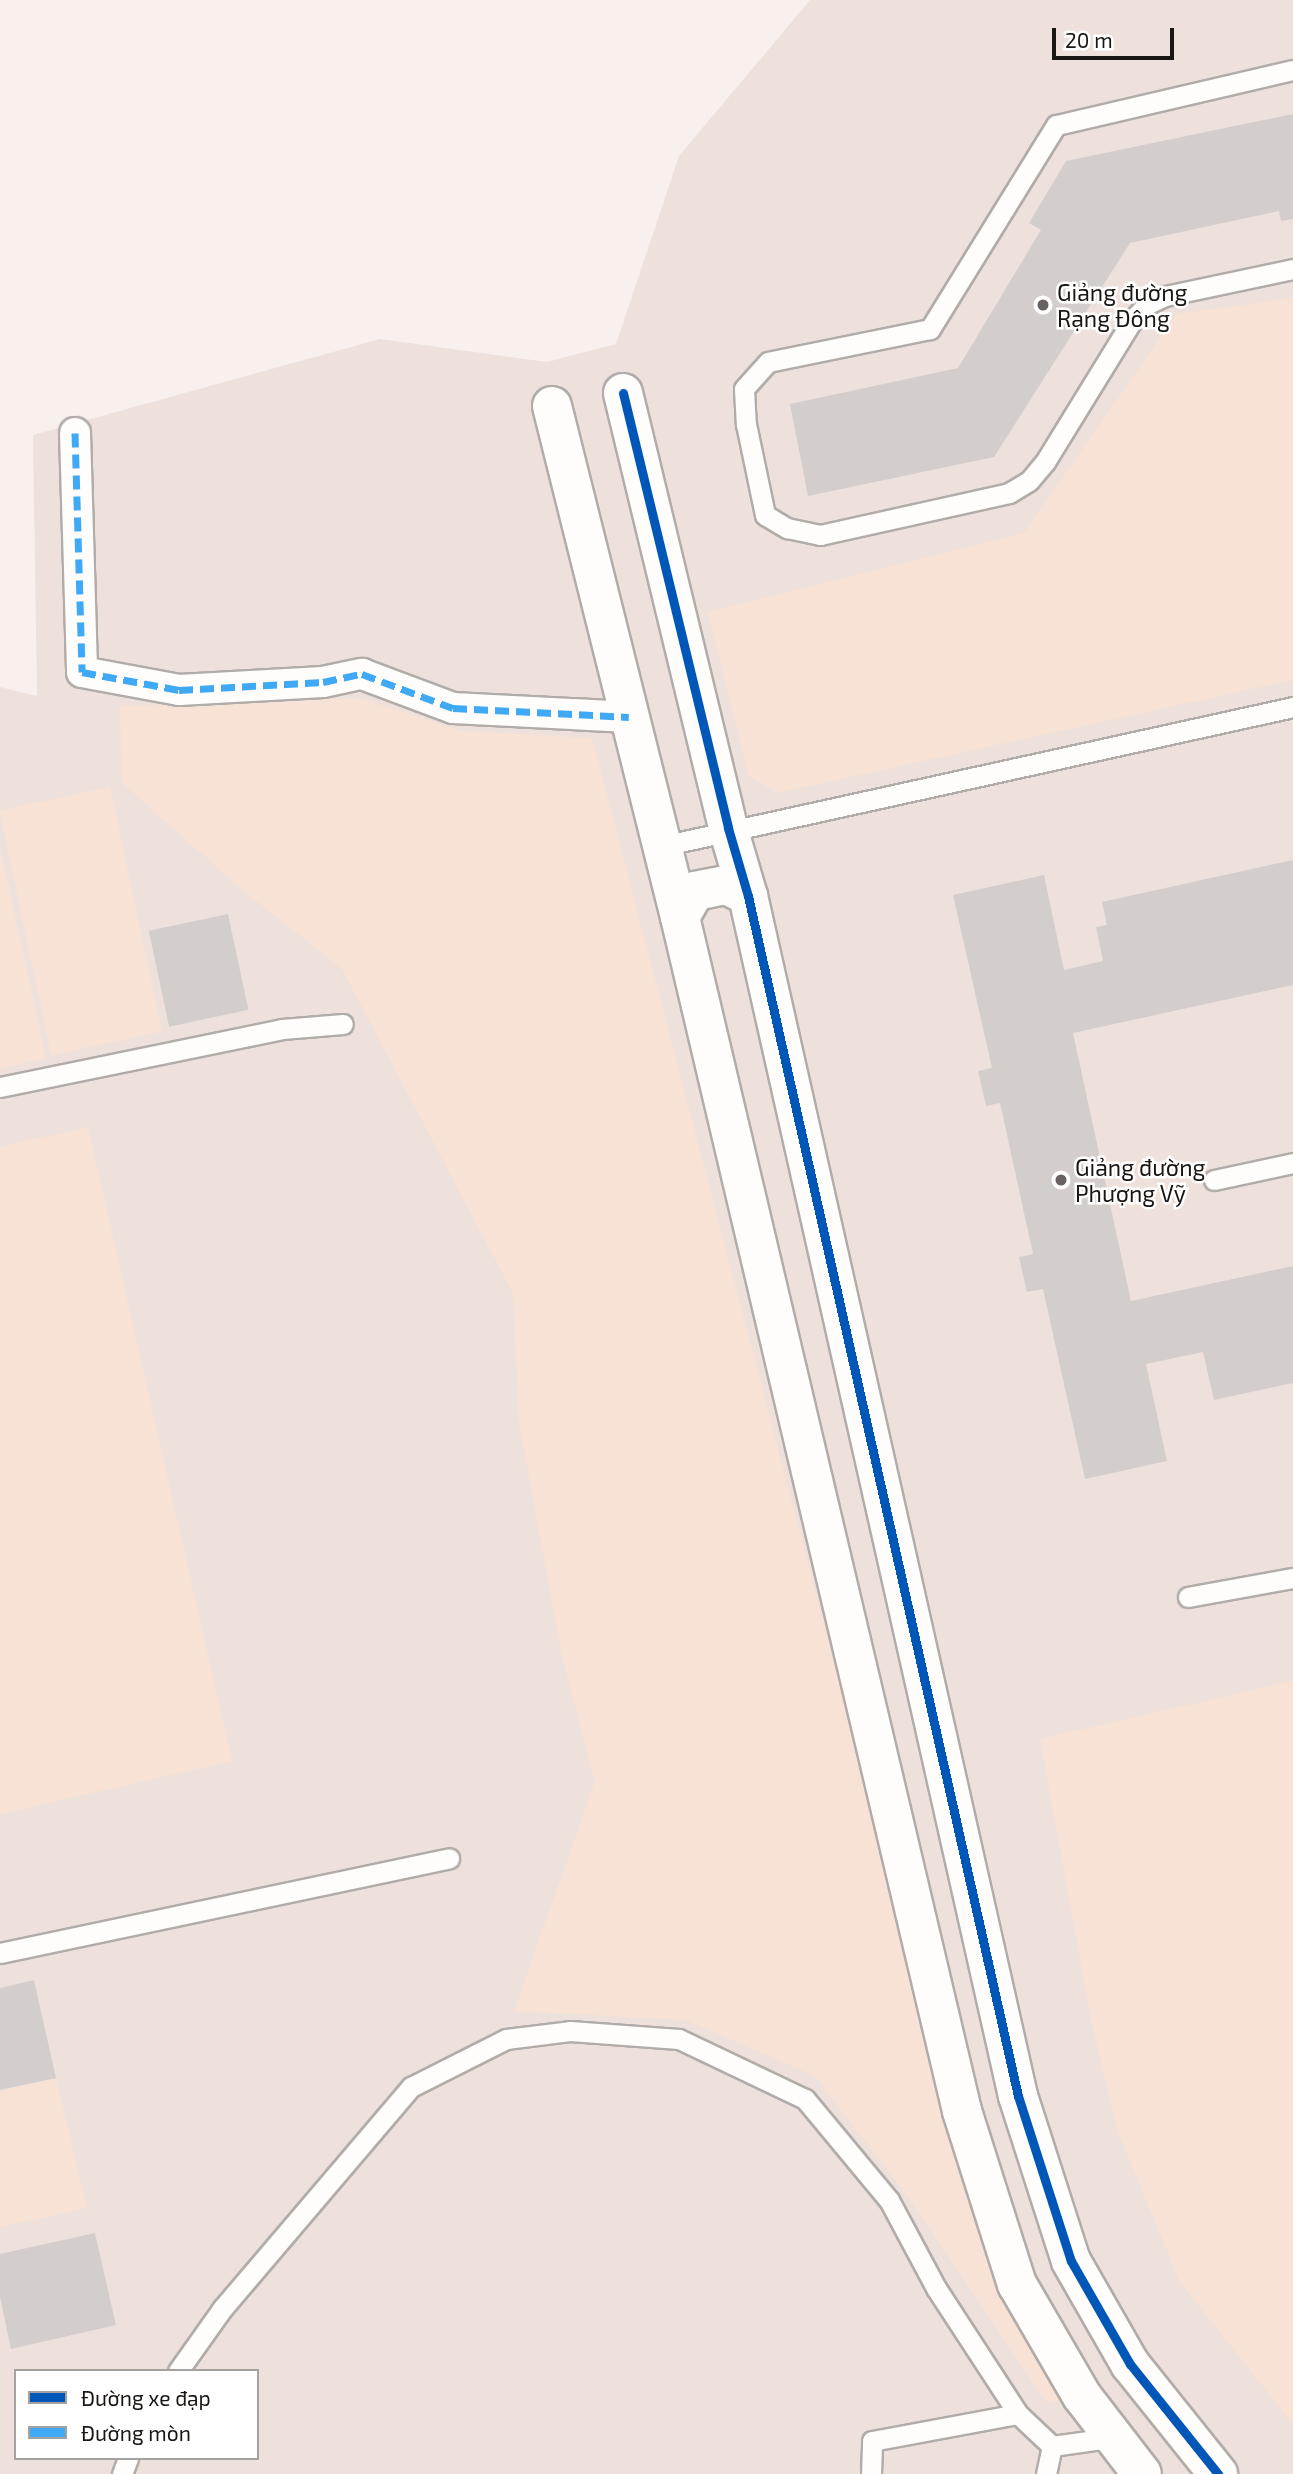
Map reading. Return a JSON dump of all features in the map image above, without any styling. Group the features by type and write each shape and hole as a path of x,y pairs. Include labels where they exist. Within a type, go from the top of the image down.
{"street":[{"path":"623,393 728,828 748,896 1018,2096 1070,2261 1130,2364 1219,2474"},
{"path":"552,406 680,918 962,2111 1017,2284 1110,2438 1142,2474"},
{"path":"75,433 82,672 179,690 323,682 362,674 453,708 629,717"},
{"path":"680,918 695,891 727,885 748,896"}],"lane":[{"path":"1293,70 1056,125 930,329 768,362 744,389 746,424 765,515 787,528 820,535 1009,493 1029,481 1045,462 1133,319 1148,304 1165,296 1293,269"},
{"path":"662,846 728,828 1293,707"},
{"path":"0,1087 282,1029 342,1024"},
{"path":"1214,1180 1293,1163"},
{"path":"1188,1597 1293,1578"},
{"path":"0,1953 449,1858"},
{"path":"179,2369 222,2309 411,2087 506,2039 570,2031 679,2039 805,2099 890,2200 936,2288 1018,2414 1052,2446"},
{"path":"872,2474 872,2441 1018,2414"},
{"path":"1052,2446 1110,2438"},
{"path":"1046,2474 1052,2446"}],"shaded area":[{"path":"810,0 1293,0 1293,2474 0,2474 0,687 37,696 33,435 380,339 547,362 616,344 679,156"},
{"path":"1293,298 1293,680 777,793 749,776 708,612 1024,533 1177,314"},
{"path":"359,698 462,731 592,738 997,2287 1063,2401 1046,2402 910,2199 815,2076 686,2020 514,2011 595,1782 562,1656 519,1421 513,1293 342,969 245,892 122,783 120,706"},
{"path":"110,787 162,1032 51,1055 0,810"},
{"path":"0,847 46,1058 0,1068"},
{"path":"88,1127 232,1761 0,1814 0,1147"},
{"path":"1293,1681 1293,2424 1179,2280 1118,2132 1092,2024 1040,1739"},
{"path":"56,2078 87,2208 0,2227 0,2090"}],"building":[{"name":"Giảng đường Rạng Đông","path":"1293,114 1293,219 1281,221 1279,211 1130,243 994,457 808,496 790,404 958,368 1041,230 1029,223 1066,161"},
{"name":"Giảng đường Phượng Vỹ","path":"1293,860 1293,985 1073,1033 1131,1301 1293,1266 1293,1383 1214,1400 1203,1352 1146,1364 1167,1461 1085,1479 1043,1289 1027,1292 1019,1257 1033,1254 1000,1103 986,1106 978,1071 992,1068 953,895 1044,875 1064,970 1103,961 1096,927 1107,925 1102,902"},
{"path":"228,914 248,1010 169,1027 149,931"},
{"path":"34,1980 56,2078 0,2090 0,1988"},
{"path":"95,2233 116,2325 11,2349 0,2297 0,2254"}],"marked path":[{"path":"75,433 82,672 179,690 323,682 362,674 453,708 629,717"}],"cycle path":[{"path":"623,393 728,828 748,896 1018,2096 1071,2261 1130,2364 1218,2474"}],"place":[{"name":"Giảng đường Rạng Đông","path":"1043,305"},
{"name":"Giảng đường Phượng Vỹ","path":"1061,1180"}]}
